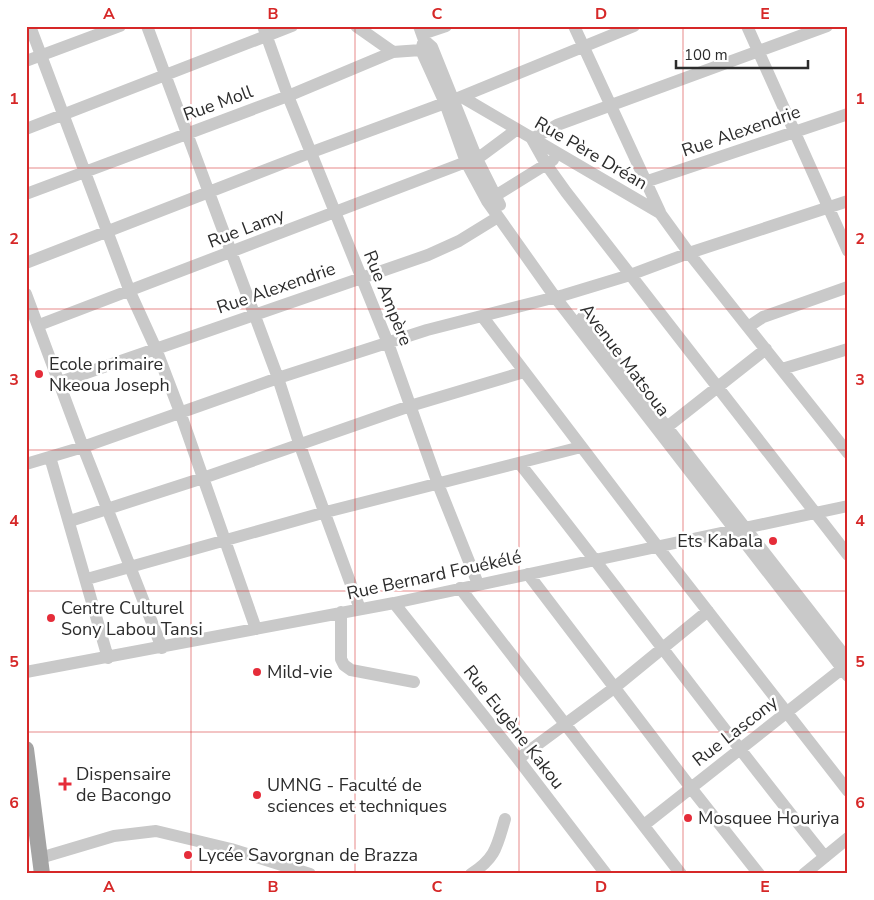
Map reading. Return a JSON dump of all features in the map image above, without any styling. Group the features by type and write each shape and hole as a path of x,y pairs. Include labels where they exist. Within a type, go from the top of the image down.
{"main road":[{"path":"26,749 30,796 41,866"}],"street":[{"path":"30,26 130,292 156,349 180,412 256,629"},
{"path":"26,61 120,26"},
{"path":"147,26 164,77 278,378 299,443 326,512 360,609"},
{"path":"26,129 63,113 164,77 265,31 292,26"},
{"path":"356,26 393,52"},
{"name":"Rue Moll","path":"26,194 288,96 393,52 446,26"},
{"path":"574,26 644,182 660,213"},
{"path":"26,263 312,152 454,100 634,26"},
{"path":"747,26 848,252"},
{"path":"827,26 759,53 557,124 532,139 546,164 630,275 848,554"},
{"name":"Rue Ampère","path":"265,31 288,96 388,343 438,484 478,584"},
{"name":"Avenue Matsoua","path":"421,38 432,47 454,100 472,160 498,217 846,667"},
{"name":"Rue Père Dréan","path":"454,100 516,130 660,213 689,253 782,369 843,439 848,453"},
{"name":"Rue Alexendrie","path":"644,182 848,114"},
{"name":"Rue Lamy","path":"39,325 130,292 472,160 516,130"},
{"path":"490,199 561,155"},
{"name":"Avenue Matsoua","path":"490,199 559,296 667,427 740,529"},
{"path":"26,464 83,447 278,378 388,343 630,275 689,253 848,201"},
{"name":"Rue Alexendrie","path":"60,382 436,252 459,242 498,217"},
{"path":"748,326 763,317 848,287"},
{"path":"26,294 83,447 162,648"},
{"path":"482,316 657,546 848,790"},
{"path":"667,427 766,349"},
{"path":"782,369 848,349"},
{"path":"70,521 204,478 299,443 410,406 524,372"},
{"path":"87,580 326,512 581,447"},
{"path":"50,457 108,658"},
{"path":"520,464 596,560 739,750 825,857"},
{"name":"Rue Bernard Fouékélé","path":"26,672 394,603 848,506"},
{"path":"528,574 759,874"},
{"path":"460,588 681,874"},
{"name":"Rue Eugène Kakou","path":"394,603 518,759 606,874"},
{"path":"518,759 614,688 708,611"},
{"path":"341,612 341,659 344,665 352,670 414,682"},
{"name":"Rue Lascony","path":"644,825 846,667"},
{"path":"471,874 486,865 494,855 505,819"},
{"path":"41,866 114,836 156,831 231,849 310,874"},
{"path":"804,874 848,838"}],"place":[{"name":"Ecole primaire Nkeoua Joseph","path":"39,374"},
{"name":"Ets Kabala","path":"773,541"},
{"name":"Centre Culturel Sony Labou Tansi","path":"51,618"},
{"name":"Mild-vie","path":"257,672"},
{"name":"Dispensaire de Bacongo","path":"65,784"},
{"name":"UMNG - Faculté de sciences et techniques","path":"257,795"},
{"name":"Mosquee Houriya","path":"688,818"},
{"name":"Lycée Savorgnan de Brazza","path":"188,855"}]}
